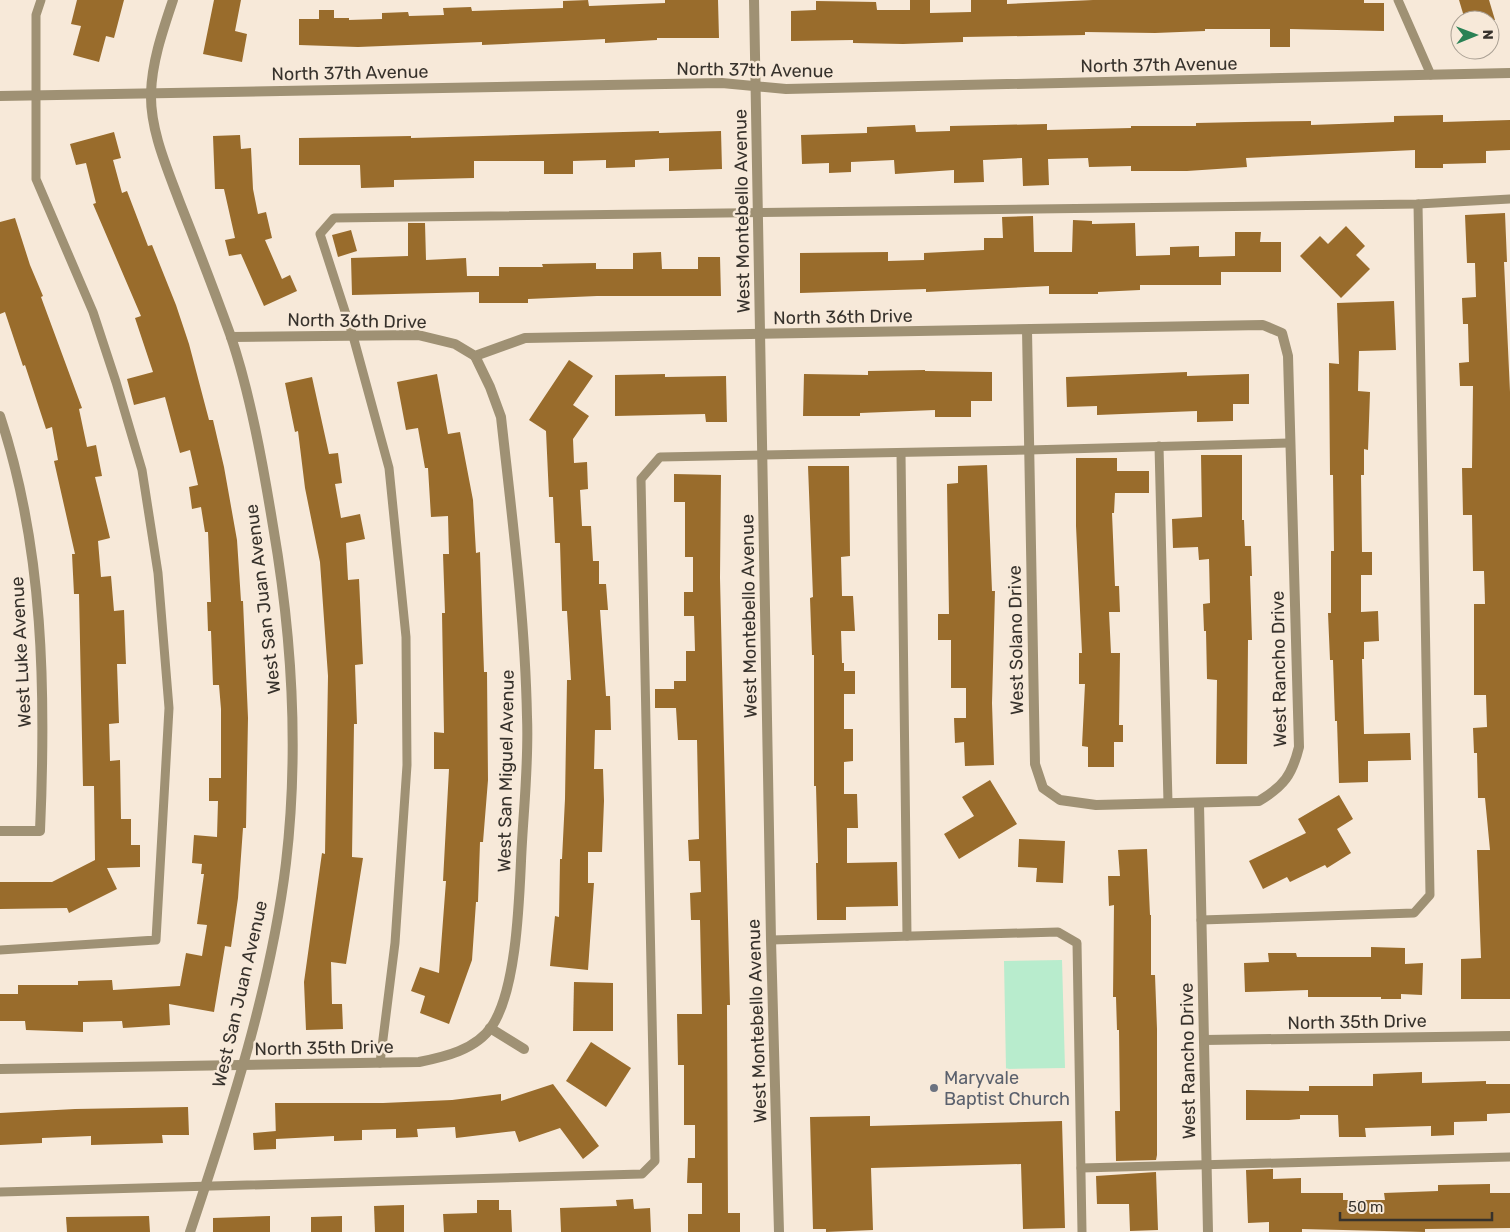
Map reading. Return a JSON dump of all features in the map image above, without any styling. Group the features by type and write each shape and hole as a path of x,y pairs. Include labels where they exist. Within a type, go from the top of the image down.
{"street":[{"name":"West San Juan Avenue","path":"173,0 159,42 151,92 158,140 231,337 255,429 273,528 291,673 292,765 286,861 273,944 242,1066 206,1187 190,1232"},
{"name":"West Montebello Avenue","path":"754,0 771,940 779,1232"},
{"name":"North 37th Avenue","path":"0,96 722,83 786,89 1510,73"},
{"name":"North 36th Drive","path":"231,337 418,335 455,344 474,356 525,338 1263,325 1282,333"},
{"name":"West Solano Drive","path":"1027,330 1035,764 1044,788 1060,800 1096,805 1199,804"},
{"name":"West Rancho Drive","path":"1208,1232 1199,804 1259,801 1276,790 1293,770 1299,746 1288,356 1282,333"},
{"name":"West San Miguel Avenue","path":"474,356 490,387 501,417 522,608 528,720 520,901 508,986 501,1010 490,1028"},
{"name":"West Luke Avenue","path":"0,416 13,455 29,536 42,658 43,771 40,831 0,831"},
{"name":"North 35th Drive","path":"0,1069 419,1062 450,1056 475,1042 490,1028"},
{"path":"490,1028 524,1049"},
{"name":"North 35th Drive","path":"1204,1040 1510,1036"}],"lane":[{"path":"0,950 156,940 169,708 158,573 142,470 93,312 36,179 36,15 41,0"},
{"path":"1398,0 1431,76"},
{"path":"380,1063 395,943 407,765 406,637 389,468 353,336 320,234 334,218 1418,204 1510,199"},
{"path":"1201,920 1414,913 1430,895 1418,204"},
{"path":"0,1192 642,1174 655,1161 641,479 660,457 1289,443"},
{"path":"1159,446 1168,803"},
{"path":"901,453 907,936"},
{"path":"771,940 1058,932 1076,943 1082,1232"},
{"path":"1081,1168 1510,1156"}],"green space":[{"path":"1062,960 1065,1068 1006,1069 1004,961"}],"building":[{"path":"77,0 124,0 114,38 106,36 99,62 73,55 81,26 71,24"},
{"path":"214,0 241,0 235,31 247,34 242,62 203,54"},
{"path":"588,0 589,6 665,3 665,0 718,0 719,38 657,38 657,40 605,43 605,39 482,45 482,42 358,47 299,45 299,19 319,19 319,10 334,10 334,18 349,18 349,20 382,19 382,13 408,12 409,16 444,15 443,8 471,7 472,11 563,8 563,1"},
{"path":"910,0 930,0 930,13 971,12 971,0 1007,0 1007,4 1093,0 1364,0 1364,3 1384,3 1384,31 1290,29 1290,47 1270,47 1270,29 1205,29 1205,31 1155,33 1085,32 1085,35 963,37 963,42 903,44 853,43 853,40 791,41 791,11 816,10 816,1 876,2 877,10 910,10"},
{"path":"1459,0 1489,0 1492,10 1462,10"},
{"path":"1443,115 1443,122 1510,120 1510,150 1486,151 1486,163 1443,164 1443,168 1415,168 1415,150 1246,158 1247,167 1187,171 1131,171 1131,166 1089,167 1088,158 1048,159 1049,185 1023,186 1022,158 983,160 984,182 954,183 954,170 895,174 894,160 851,162 851,172 829,173 829,163 802,164 801,135 867,133 867,127 915,125 916,132 950,131 950,126 1047,124 1047,130 1131,128 1131,126 1196,126 1196,123 1245,122 1311,121 1311,125 1394,122 1394,116"},
{"path":"659,131 659,133 721,131 722,169 669,171 669,158 635,160 635,167 606,168 606,160 573,161 573,174 544,174 544,161 474,161 474,178 394,180 394,187 361,188 360,165 299,165 299,138 411,136 411,138"},
{"path":"114,132 121,158 113,160 122,193 127,191 148,246 152,245 176,305 189,344 209,420 213,420 224,467 237,540 241,601 243,601 248,718 246,828 243,828 238,898 231,947 225,946 214,1012 169,1004 170,1025 123,1028 122,1021 83,1022 83,1032 26,1030 25,1021 0,1021 0,994 18,994 18,985 78,985 78,981 112,980 113,990 180,986 186,953 202,956 207,925 197,924 204,874 201,874 202,864 192,863 194,835 217,837 218,801 209,801 209,778 221,778 221,709 219,685 213,685 211,631 208,631 207,602 211,602 208,532 205,532 201,507 192,509 189,487 198,485 190,450 180,453 165,397 134,405 127,379 153,372 135,318 141,316 93,204 96,203 86,163 76,165 70,144"},
{"path":"240,135 241,149 251,148 253,189 258,214 266,212 272,238 265,240 282,279 290,275 297,291 264,306 241,254 229,256 225,240 235,238 224,189 215,189 213,136"},
{"path":"1505,213 1507,262 1504,262 1510,392 1510,999 1461,999 1461,959 1481,958 1477,850 1490,850 1485,798 1478,798 1477,753 1474,753 1473,728 1487,727 1486,695 1474,695 1474,604 1485,604 1484,571 1473,571 1472,515 1463,515 1462,468 1472,468 1473,386 1460,386 1459,363 1469,362 1468,324 1463,324 1462,298 1476,297 1475,263 1467,263 1465,215"},
{"path":"1033,216 1034,252 1072,252 1073,220 1092,221 1092,224 1135,223 1136,256 1170,255 1170,247 1199,246 1199,257 1235,256 1235,232 1261,232 1260,242 1281,242 1281,272 1221,272 1221,285 1140,285 1140,290 1098,292 1098,294 1049,294 1049,286 926,292 926,289 800,293 800,253 888,252 888,261 924,260 924,253 984,250 984,238 1003,238 1002,217"},
{"path":"15,218 30,265 43,296 41,297 82,408 79,409 87,447 96,445 102,476 95,477 110,538 98,541 101,577 111,576 114,611 124,610 126,664 117,664 119,723 109,724 110,761 120,760 121,819 131,819 131,845 140,845 140,867 107,868 117,889 69,913 67,908 0,909 0,882 52,882 95,860 94,786 83,786 79,594 74,594 72,554 75,554 54,461 58,460 52,427 46,429 5,312 0,314 0,222"},
{"path":"408,223 425,223 426,260 466,258 467,276 499,276 499,267 543,267 542,264 596,263 596,269 633,269 633,253 661,252 662,269 698,269 698,257 720,257 721,296 597,296 528,299 528,303 479,303 479,292 352,295 351,258 408,256"},
{"path":"1346,226 1365,246 1356,255 1370,269 1341,298 1300,256 1320,236 1328,244"},
{"path":"351,230 357,251 338,257 332,235"},
{"path":"1394,301 1396,350 1359,351 1358,391 1370,392 1368,450 1364,449 1364,475 1361,475 1362,552 1372,552 1372,575 1361,575 1361,612 1378,611 1379,641 1364,642 1364,659 1362,659 1364,734 1410,733 1411,760 1368,761 1368,782 1339,783 1337,721 1335,721 1333,660 1330,660 1328,613 1331,613 1331,551 1334,551 1333,475 1330,475 1329,363 1339,364 1337,303"},
{"path":"569,360 593,376 573,405 589,416 573,439 574,463 587,462 588,489 580,490 582,526 591,526 593,561 599,561 599,584 606,584 608,610 600,610 606,696 610,696 611,730 595,730 594,769 603,769 604,801 602,852 588,852 588,883 594,883 588,970 550,966 555,916 559,917 560,859 562,859 565,799 567,680 571,680 567,611 562,611 560,543 555,543 553,497 549,497 546,431 529,420"},
{"path":"868,371 992,372 992,401 971,401 971,417 935,417 935,410 860,413 860,416 803,416 804,374 868,375"},
{"path":"1187,372 1187,376 1249,374 1249,404 1233,404 1233,421 1197,422 1197,411 1097,415 1097,406 1067,407 1066,377"},
{"path":"437,374 448,434 460,432 473,500 476,553 480,552 484,672 487,672 488,780 483,842 480,842 478,902 476,902 472,960 449,1024 420,1013 425,996 411,991 420,967 439,973 446,881 443,881 449,769 434,769 434,732 444,733 442,613 445,613 443,554 449,554 448,516 431,517 428,468 425,468 418,428 406,430 397,382"},
{"path":"665,374 665,377 726,376 727,422 706,422 705,414 615,416 615,375"},
{"path":"312,377 329,454 338,453 342,483 335,484 341,518 360,514 365,539 346,543 348,580 359,579 363,664 355,665 357,724 354,724 352,857 363,858 346,964 331,962 332,1004 342,1004 343,1029 306,1030 304,982 322,853 325,854 328,676 320,562 305,488 298,431 295,432 285,383"},
{"path":"1201,455 1242,455 1242,520 1244,520 1245,546 1251,546 1252,576 1250,576 1252,640 1248,640 1247,764 1216,764 1217,680 1207,679 1206,631 1204,631 1203,604 1210,603 1209,559 1199,560 1198,547 1173,548 1172,519 1202,517"},
{"path":"1076,458 1117,458 1117,471 1149,471 1149,493 1115,493 1114,513 1112,513 1115,586 1119,586 1120,612 1109,612 1111,653 1120,653 1119,725 1123,725 1123,742 1114,742 1114,767 1088,767 1088,747 1082,746 1085,684 1079,684 1079,653 1082,653 1076,526"},
{"path":"987,465 992,591 995,591 992,703 994,765 965,766 964,742 955,743 954,718 966,718 966,688 951,688 951,640 938,640 938,614 949,614 947,484 958,483 958,466"},
{"path":"808,466 849,466 850,556 841,557 842,596 853,596 855,631 841,631 842,663 844,663 844,671 855,671 855,694 844,694 844,729 853,729 853,761 844,762 844,794 857,794 858,828 847,828 847,863 897,862 898,906 846,907 846,920 817,920 816,863 818,863 816,786 814,786 814,655 812,655 810,598 813,597"},
{"path":"674,474 721,475 720,578 730,1005 727,1005 728,1213 740,1213 740,1232 688,1232 688,1214 702,1214 702,1183 687,1183 688,1158 695,1158 695,1125 684,1125 684,1065 678,1065 677,1014 702,1014 700,920 691,920 690,893 701,892 700,861 689,861 688,840 699,839 697,740 678,740 676,708 655,708 655,689 674,689 674,681 686,681 686,651 695,651 694,616 684,616 684,592 693,592 693,557 685,557 685,502 674,502"},
{"path":"990,780 1017,824 959,859 944,834 974,816 962,797"},
{"path":"1339,795 1353,819 1337,829 1351,853 1327,868 1325,865 1290,882 1287,877 1263,889 1249,861 1306,833 1298,819"},
{"path":"1019,839 1065,841 1063,883 1036,882 1037,868 1018,867"},
{"path":"1147,849 1151,915 1151,975 1155,975 1157,1029 1157,1155 1156,1160 1116,1161 1115,1111 1120,1111 1119,1030 1117,1030 1116,997 1113,997 1114,905 1109,906 1108,876 1120,876 1118,850"},
{"path":"1371,947 1405,948 1405,964 1423,963 1422,995 1401,994 1401,999 1381,999 1381,997 1308,997 1308,990 1245,992 1244,963 1269,962 1268,953 1296,953 1297,957 1371,957"},
{"path":"574,982 613,983 613,1031 573,1031"},
{"path":"591,1042 631,1068 606,1107 566,1081"},
{"path":"1422,1072 1422,1083 1486,1081 1486,1084 1510,1084 1510,1113 1487,1114 1487,1121 1454,1122 1454,1135 1431,1136 1431,1126 1365,1128 1366,1137 1339,1137 1338,1115 1300,1115 1300,1119 1289,1120 1246,1120 1246,1090 1309,1091 1309,1086 1373,1086 1373,1074"},
{"path":"553,1084 599,1146 583,1159 560,1128 519,1142 515,1131 456,1138 455,1127 417,1129 418,1137 396,1138 396,1129 362,1130 362,1140 334,1141 334,1136 276,1139 275,1103 383,1103 452,1100 501,1094 501,1101"},
{"path":"188,1107 189,1135 162,1135 163,1143 91,1145 91,1136 42,1138 42,1143 0,1145 0,1113 75,1109"},
{"path":"870,1116 870,1126 1062,1121 1065,1228 1023,1229 1021,1164 871,1168 873,1230 826,1232 826,1229 813,1229 810,1117"},
{"path":"276,1131 276,1149 254,1150 253,1133"},
{"path":"1273,1169 1273,1179 1301,1178 1301,1193 1343,1193 1343,1200 1385,1200 1384,1193 1438,1191 1438,1185 1490,1184 1490,1193 1510,1193 1510,1228 1425,1229 1425,1232 1302,1229 1302,1232 1269,1232 1269,1222 1248,1223 1246,1170"},
{"path":"1156,1172 1158,1230 1130,1231 1129,1204 1097,1204 1096,1176"},
{"path":"633,1199 634,1209 650,1208 651,1232 561,1232 560,1208 617,1206 616,1200"},
{"path":"477,1200 499,1200 499,1210 511,1210 512,1232 444,1232 443,1214 477,1213"},
{"path":"404,1205 404,1232 375,1232 374,1206"},
{"path":"149,1216 150,1232 67,1232 66,1217"},
{"path":"270,1216 270,1232 213,1232 213,1218"},
{"path":"342,1216 342,1232 311,1232 311,1217"}],"place":[{"name":"Maryvale Baptist Church","path":"934,1088"}]}
